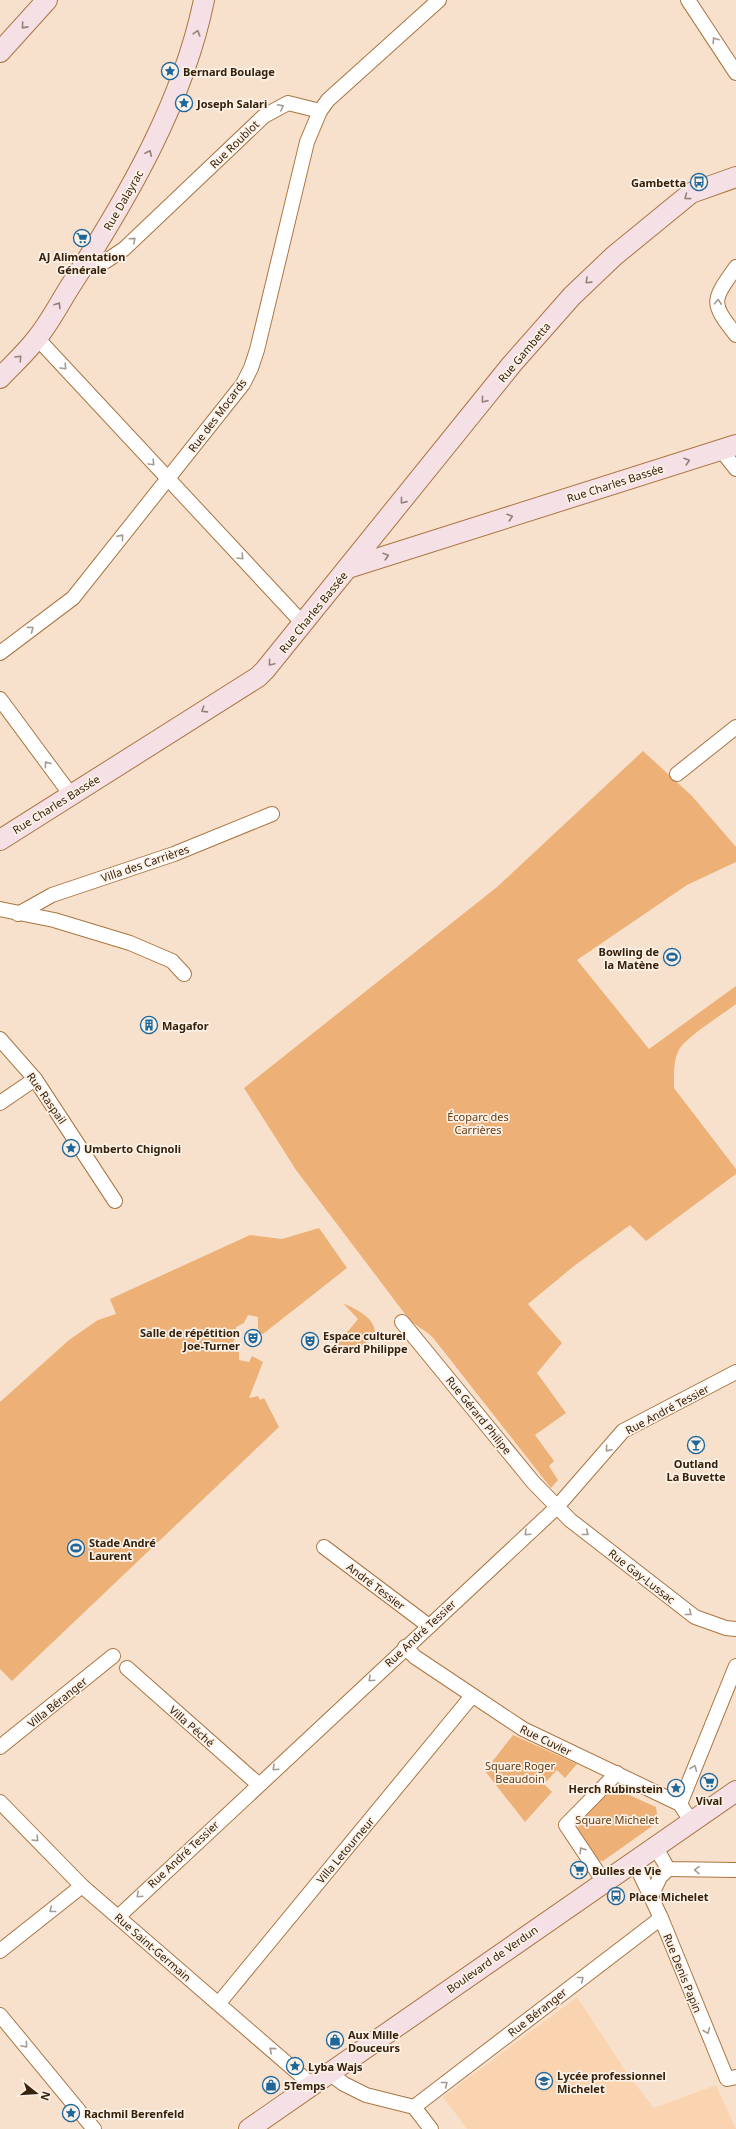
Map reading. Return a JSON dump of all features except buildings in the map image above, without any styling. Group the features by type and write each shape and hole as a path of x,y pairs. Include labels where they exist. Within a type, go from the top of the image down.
{"street":[{"path":"0,52 47,0"},
{"name":"Rue Dalayrac","path":"0,378 37,338 119,210 141,168 171,104 198,30 204,0"},
{"path":"320,111 328,100 439,0"},
{"path":"688,0 736,73"},
{"name":"Rue Roublot","path":"87,260 106,261 124,249 264,116 288,103 320,111"},
{"name":"Rue des Mocards","path":"0,653 73,598 243,384 251,368 307,142 320,111"},
{"name":"Rue Gambetta","path":"348,568 512,364 572,296 614,256 691,193 736,178"},
{"path":"736,268 720,289 717,301 719,313 736,335"},
{"path":"37,338 296,616 305,623"},
{"path":"729,447 736,469"},
{"name":"Rue Charles Bassée","path":"0,840 258,676 305,623 348,568 729,447"},
{"path":"0,699 71,795"},
{"path":"677,774 736,727"},
{"name":"Villa des Carrières","path":"18,914 52,895 174,854 272,814"},
{"path":"0,909 18,914 54,920 130,943 172,960 184,974"},
{"name":"Rue Raspail","path":"0,1039 35,1079 115,1201"},
{"path":"0,1103 35,1079"},
{"name":"Rue Gérard Philipe","path":"402,1322 556,1508"},
{"name":"Rue André Tessier","path":"118,1917 258,1784 556,1508 623,1432 736,1372"},
{"name":"Rue Gay-Lussac","path":"556,1508 695,1617 726,1628 736,1629"},
{"name":"André Tessier","path":"324,1547 429,1626"},
{"name":"Rue Cuvier","path":"405,1647 415,1657 523,1729 680,1804"},
{"name":"Villa Béranger","path":"0,1747 113,1656"},
{"path":"691,1821 680,1804 736,1666"},
{"name":"Villa Péché","path":"127,1668 258,1784"},
{"name":"Villa Letourneur","path":"219,2003 472,1696"},
{"path":"604,1882 566,1825 617,1774"},
{"name":"Boulevard de Verdun","path":"249,2129 736,1791"},
{"name":"Rue Saint-Germain","path":"0,1802 82,1886 312,2085"},
{"path":"656,1846 668,1870"},
{"name":"Rue Denis Papin","path":"634,1861 661,1918 727,2079 736,2077"},
{"path":"651,1897 660,1877 668,1870 736,1870"},
{"path":"0,1951 82,1886"},
{"name":"Rue Béranger","path":"414,2108 661,1918"},
{"path":"0,2015 94,2129"},
{"path":"329,2073 344,2084 366,2095 414,2108 431,2129"}],"shaded area":[{"path":"577,1997 629,2076 654,2108 716,2085 736,2129 467,2129 443,2097"}],"green space":[{"name":"Écoparc des Carrières","path":"643,751 692,796 736,847 736,862 687,885 577,960 649,1049 736,986 736,1004 698,1031 680,1048 675,1062 674,1088 736,1169 736,1174 646,1241 630,1225 574,1266 528,1304 562,1343 537,1373 566,1413 535,1435 554,1461 549,1466 558,1480 551,1488 434,1339 408,1318 296,1170 244,1088 497,887"},
{"name":"Stade André Laurent","path":"319,1228 347,1268 263,1334 260,1333 258,1328 258,1317 248,1315 244,1323 236,1327 238,1337 236,1337 232,1344 239,1352 239,1360 249,1362 252,1356 263,1362 249,1398 258,1396 260,1400 264,1398 279,1427 12,1681 0,1669 0,1402 69,1340 98,1320 116,1314 110,1299 250,1235 282,1239"},
{"path":"343,1303 359,1311 369,1319 374,1328 375,1334 355,1350 349,1353 337,1354 332,1351 358,1319"},
{"name":"Square Roger Beaudoin","path":"513,1735 577,1764 565,1778 557,1770 544,1784 552,1792 525,1822 485,1771"},
{"name":"Square Michelet","path":"618,1790 656,1807 658,1822 603,1861 595,1860 574,1828 579,1827 577,1822 607,1791"}],"place":[{"name":"Bernard Boulage","path":"170,71"},
{"name":"Joseph Salari","path":"184,103"},
{"name":"Gambetta","path":"699,182"},
{"name":"AJ Alimentation Générale","path":"82,238"},
{"name":"Bowling de la Matène","path":"672,957"},
{"name":"Magafor","path":"149,1025"},
{"name":"Umberto Chignoli","path":"71,1148"},
{"name":"Salle de répétition Joe-Turner","path":"253,1338"},
{"name":"Espace culturel Gérard Philippe","path":"310,1341"},
{"name":"Outland La Buvette","path":"696,1445"},
{"name":"Stade André Laurent","path":"76,1548"},
{"name":"Vival","path":"709,1782"},
{"name":"Herch Rubinstein","path":"676,1788"},
{"name":"Bulles de Vie","path":"579,1870"},
{"name":"Place Michelet","path":"616,1896"},
{"name":"Aux Mille Douceurs","path":"335,2040"},
{"name":"Lyba Wajs","path":"295,2066"},
{"name":"Lycée professionnel Michelet","path":"544,2081"},
{"name":"5Temps","path":"271,2085"},
{"name":"Rachmil Berenfeld","path":"71,2113"}]}
